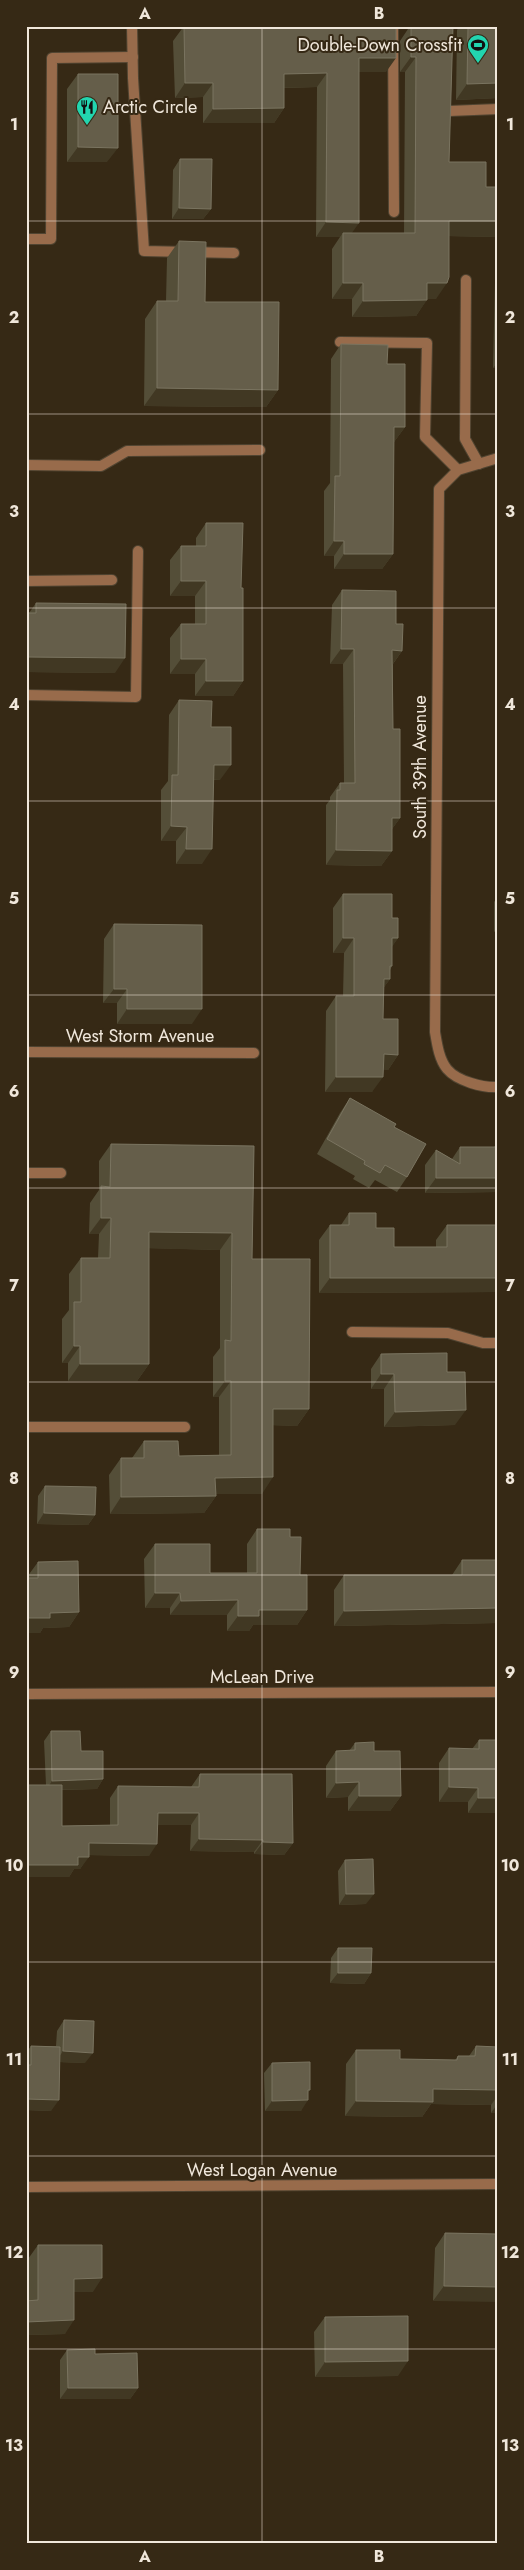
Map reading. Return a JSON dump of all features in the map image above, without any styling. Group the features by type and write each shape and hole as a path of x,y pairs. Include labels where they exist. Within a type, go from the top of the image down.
{"street":[{"path":"132,26 132,57 144,251 234,253"},
{"path":"393,26 394,212"},
{"path":"26,240 51,240 52,58 132,57"},
{"path":"449,110 498,109"},
{"path":"466,280 465,439 478,464"},
{"path":"340,342 427,343 425,436 458,470 498,458"},
{"path":"26,465 101,466 128,452 260,450"},
{"name":"South 39th Avenue","path":"458,470 439,489 438,506 435,1032 437,1048 447,1069 462,1079 498,1087"},
{"path":"26,695 136,696 138,551"},
{"path":"26,581 112,580"},
{"name":"West Storm Avenue","path":"26,1052 254,1053"},
{"path":"26,1173 61,1173"},
{"path":"352,1332 448,1333 483,1343 498,1343"},
{"path":"26,1426 185,1426"},
{"name":"McLean Drive","path":"26,1694 498,1692"},
{"name":"West Logan Avenue","path":"26,2187 498,2184"}],"building":[{"path":"184,26 396,26 396,58 359,58 359,223 326,222 327,73 284,74 284,108 213,109 213,83 185,83"},
{"path":"411,26 453,26 449,162 486,162 486,187 498,187 498,221 449,221 449,277 447,283 427,283 427,300 363,301 363,283 343,283 343,233 415,233 416,57 411,57"},
{"name":"Double-Down Crossfit","path":"468,26 498,26 498,83 467,84"},
{"path":"78,74 118,74 118,148 78,147"},
{"path":"180,159 212,159 211,209 179,208"},
{"path":"179,241 206,242 205,302 279,302 278,390 157,388 157,301 178,301"},
{"path":"341,344 388,345 387,364 405,364 405,427 394,427 393,554 344,554 344,541 334,541 335,476 340,476"},
{"path":"206,523 243,523 241,588 243,588 243,681 206,681 206,659 181,659 181,624 206,624 206,581 181,581 181,546 206,546"},
{"path":"342,590 396,591 396,624 403,624 402,651 392,650 393,729 400,729 400,818 392,818 392,851 336,850 337,790 340,790 340,783 355,783 354,649 341,649"},
{"path":"36,603 126,604 125,658 27,657 27,613 36,613"},
{"path":"179,700 212,701 211,727 231,727 231,765 214,765 212,849 186,849 187,827 171,826 172,775 178,775"},
{"path":"343,894 392,894 392,918 398,918 398,938 392,938 390,979 384,979 383,1019 398,1019 398,1055 384,1054 383,1077 336,1077 336,996 354,996 354,938 343,938"},
{"path":"114,924 202,925 202,1009 127,1009 127,989 114,989"},
{"path":"350,1098 396,1124 394,1127 426,1144 407,1177 385,1165 380,1173 364,1164 365,1161 327,1139"},
{"path":"111,1144 254,1146 252,1259 310,1259 309,1409 273,1409 273,1477 215,1478 216,1496 121,1497 121,1458 144,1458 144,1441 178,1441 179,1456 231,1455 231,1381 225,1381 225,1340 231,1341 232,1233 149,1232 149,1364 80,1364 80,1346 74,1346 74,1302 81,1302 81,1258 110,1258 111,1218 101,1218 101,1186 110,1187"},
{"path":"460,1147 498,1147 498,1178 436,1178 436,1150 460,1164"},
{"path":"349,1213 376,1213 376,1228 394,1228 394,1247 447,1247 447,1225 498,1225 498,1278 330,1278 330,1225 349,1225"},
{"path":"447,1353 447,1372 465,1372 466,1410 395,1412 394,1374 381,1374 381,1354"},
{"path":"45,1486 96,1487 95,1515 44,1513"},
{"path":"257,1529 290,1529 290,1537 301,1537 300,1575 307,1575 307,1610 259,1610 259,1616 238,1616 238,1600 181,1601 180,1593 155,1593 155,1544 210,1544 210,1573 257,1573"},
{"path":"462,1560 498,1560 498,1608 344,1611 344,1575 462,1575"},
{"path":"78,1561 79,1612 50,1613 50,1618 26,1618 26,1578 38,1578 38,1562"},
{"path":"51,1731 80,1731 81,1751 103,1751 103,1779 52,1781"},
{"path":"479,1740 498,1740 498,1798 478,1798 478,1788 449,1787 449,1748 479,1749"},
{"path":"374,1742 374,1751 400,1751 401,1796 359,1796 359,1782 336,1783 336,1751 355,1750 355,1743"},
{"path":"200,1774 292,1774 293,1843 263,1842 263,1840 199,1839 199,1813 158,1813 157,1844 89,1843 89,1857 78,1857 78,1865 28,1865 28,1785 62,1785 62,1826 118,1825 118,1786 199,1787"},
{"path":"373,1859 374,1894 346,1894 345,1860"},
{"path":"338,1948 372,1948 371,1973 338,1973"},
{"path":"64,2020 94,2021 93,2053 63,2051"},
{"path":"31,2046 60,2047 59,2100 26,2099 26,2065 31,2065"},
{"path":"476,2046 498,2047 498,2090 433,2089 433,2102 356,2101 356,2050 400,2050 400,2059 457,2060 458,2056 475,2056"},
{"path":"310,2062 308,2100 272,2101 272,2063"},
{"path":"445,2233 498,2234 498,2287 444,2286"},
{"path":"38,2245 102,2245 102,2278 74,2279 74,2320 26,2322 26,2301 38,2300"},
{"path":"408,2316 408,2361 325,2362 325,2317"},
{"path":"95,2349 95,2354 137,2353 138,2388 68,2388 67,2350"}],"place":[{"name":"Double-Down Crossfit","path":"478,64"},
{"name":"Arctic Circle","path":"87,126"}]}
